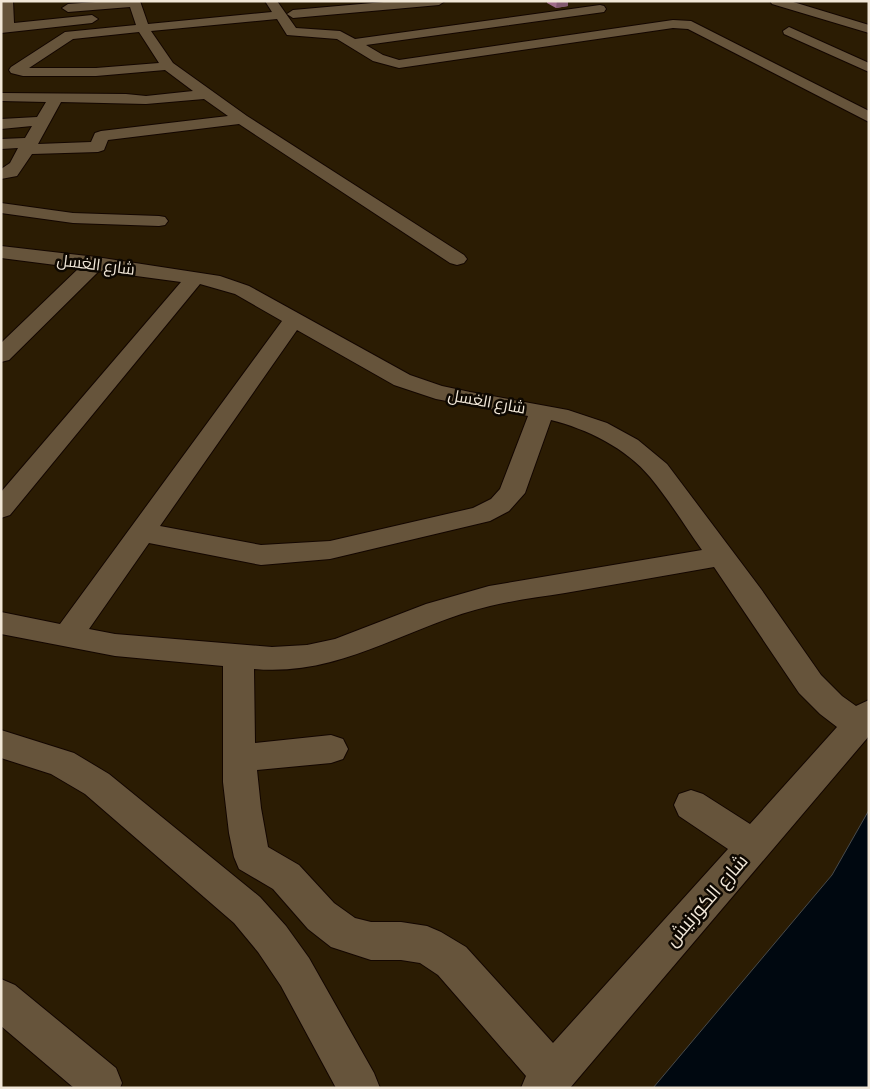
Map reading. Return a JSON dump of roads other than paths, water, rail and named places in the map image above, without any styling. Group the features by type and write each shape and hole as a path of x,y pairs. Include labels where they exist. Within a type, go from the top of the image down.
{"street":[{"path":"274,2 287,1"},
{"path":"168,66 96,72 23,72 16,70 70,35 146,23 287,14 439,1"},
{"path":"586,1 636,29"},
{"path":"776,1 863,23"},
{"path":"138,2 146,23"},
{"path":"56,9 138,2"},
{"path":"138,2 146,23 168,66 242,119 457,260"},
{"path":"274,2 287,14 292,32 343,24"},
{"path":"10,6 3,32 101,18"},
{"path":"353,43 600,9"},
{"path":"120,17 146,23"},
{"path":"304,30 340,36 378,58 399,64 673,24 692,25 869,117"},
{"path":"789,32 866,73"},
{"path":"810,86 830,82"},
{"path":"1,97 55,99 126,98 146,100 207,94"},
{"path":"1,174 11,172 55,99"},
{"path":"1,144 98,147 101,136 242,119"},
{"path":"1,124 42,121"},
{"path":"1,208 73,218 159,221"},
{"name":"شارع الغسل","path":"1,252 96,263 213,280 242,290 416,386 447,395 570,416 597,426 621,438 642,452 658,470 751,596 810,684 832,705 863,719"},
{"path":"1,355 96,263"},
{"path":"1,509 196,277"},
{"path":"67,638 294,319"},
{"path":"142,532 261,555 330,550 481,515 500,505 512,493 542,411"},
{"path":"1,623 67,638 115,645 272,659 307,657 340,649 436,612 489,596 721,556"},
{"path":"239,655 238,734 245,828 252,857 286,876 321,916 345,934 371,941 401,941 427,945 452,961 548,1082"},
{"name":"شارع الكورنيش","path":"548,1082 863,719"},
{"path":"1,744 62,763 97,784 247,910 272,939 295,972 359,1088"},
{"path":"240,758 331,749"},
{"path":"691,804 753,846"},
{"path":"1,999 101,1083"}]}
